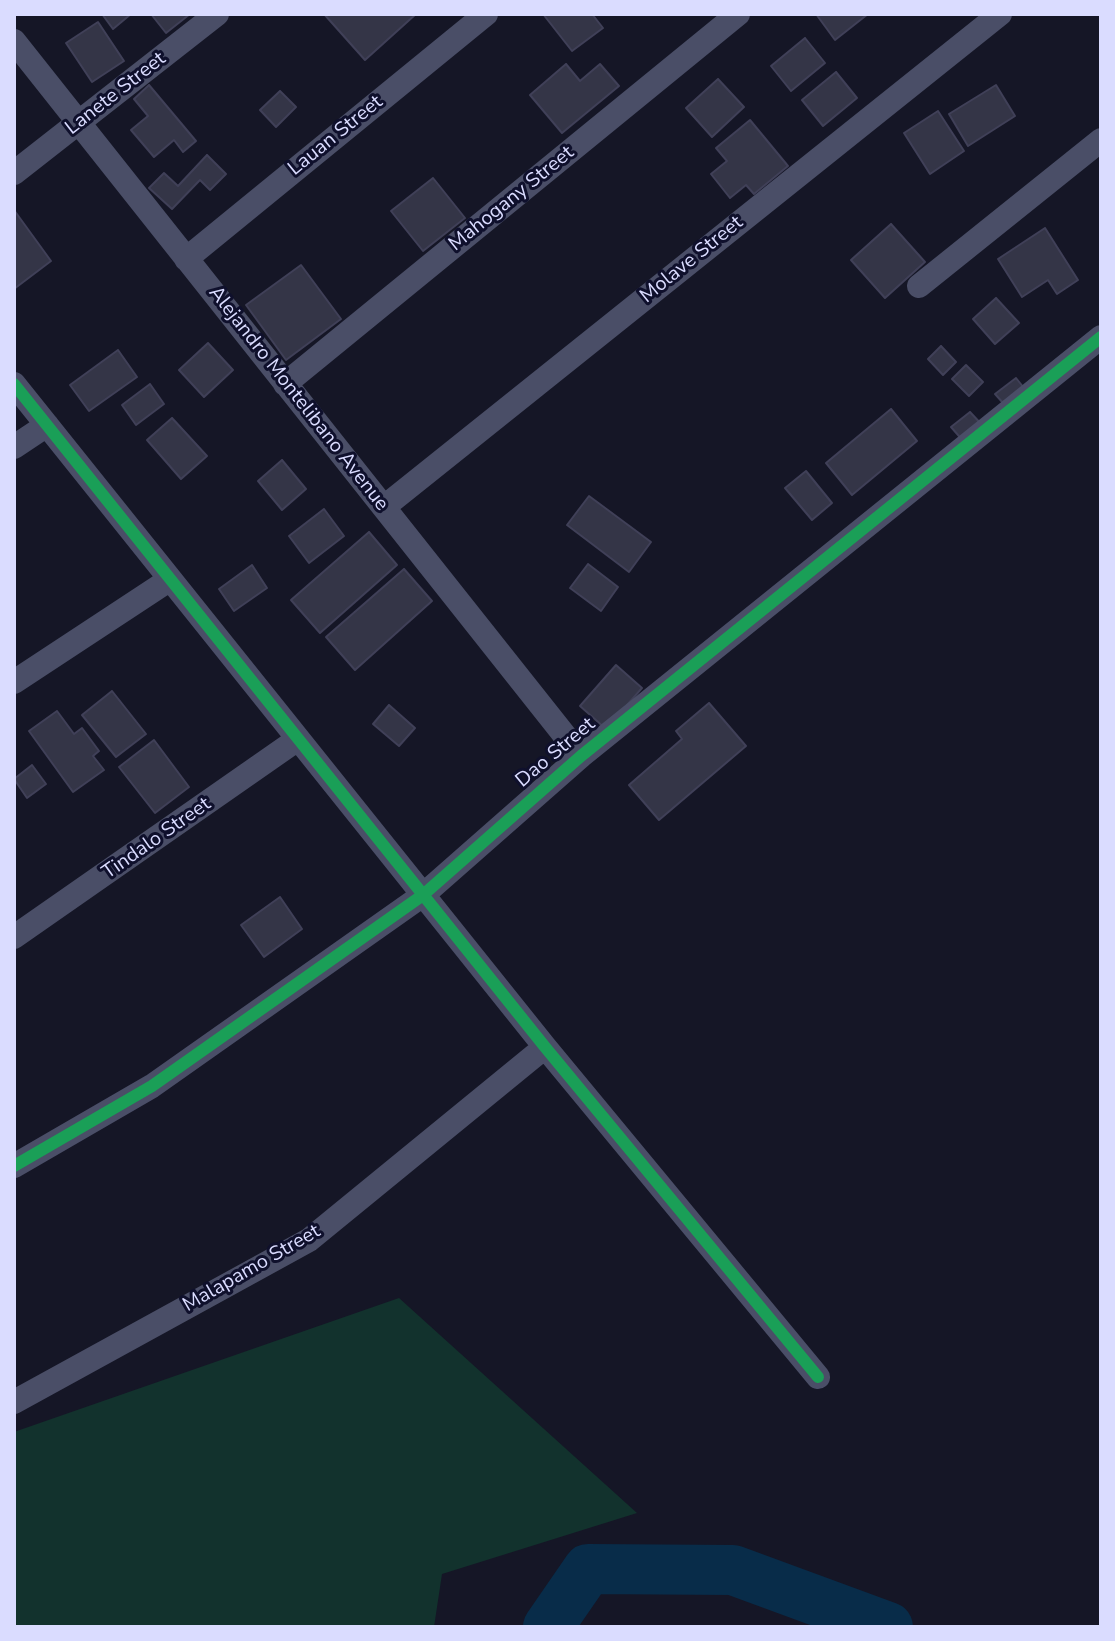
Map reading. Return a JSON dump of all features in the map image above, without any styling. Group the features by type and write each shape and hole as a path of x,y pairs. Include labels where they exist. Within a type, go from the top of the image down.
{"street":[{"name":"Lanete Street","path":"14,173 217,14"},
{"name":"Lauan Street","path":"186,259 486,14"},
{"name":"Mahogany Street","path":"285,384 738,14"},
{"name":"Molave Street","path":"384,507 1000,14"},
{"name":"Alejandro Montelibano Avenue","path":"14,41 581,756"},
{"path":"919,286 1101,140"},
{"name":"Dao Street","path":"14,1166 152,1086 423,895 581,756 1101,337"},
{"path":"14,384 545,1047 818,1377"},
{"path":"14,447 47,425"},
{"path":"14,682 169,580"},
{"name":"Tindalo Street","path":"14,937 298,739"},
{"name":"Malapamo Street","path":"14,1402 309,1240 545,1047"}],"green space":[{"path":"399,1298 637,1513 442,1574 434,1627 14,1627 14,1432"}],"building":[{"path":"102,14 131,14 113,29"},
{"path":"151,14 190,14 166,33"},
{"path":"324,14 416,14 365,60"},
{"path":"543,14 592,14 603,28 572,51"},
{"path":"816,14 868,14 835,40"},
{"path":"98,22 124,61 92,82 66,43"},
{"path":"805,38 825,63 791,91 771,66"},
{"path":"566,64 580,81 600,64 619,86 562,133 530,95"},
{"path":"836,72 857,98 823,126 802,100"},
{"path":"718,79 744,107 712,137 686,108"},
{"path":"149,85 196,141 183,152 174,140 154,157 131,130 148,116 134,99"},
{"path":"996,85 1015,116 968,146 949,114"},
{"path":"280,91 296,107 276,127 260,110"},
{"path":"938,111 964,151 930,174 904,133"},
{"path":"750,120 788,166 754,194 746,185 730,198 711,174 727,161 716,148"},
{"path":"207,155 226,174 210,190 200,180 172,209 149,188 164,173 178,186"},
{"path":"433,178 465,218 423,251 391,211"},
{"path":"14,210 51,261 14,289"},
{"path":"891,224 925,262 885,298 851,260"},
{"path":"1045,228 1078,280 1057,294 1048,280 1022,297 998,259"},
{"path":"301,265 341,319 286,360 246,305"},
{"path":"996,298 1019,323 995,344 973,319"},
{"path":"208,343 233,370 204,397 179,370"},
{"path":"941,346 956,362 943,375 928,359"},
{"path":"118,350 137,377 89,411 70,385"},
{"path":"966,365 983,382 969,396 952,379"},
{"path":"1016,378 1024,388 1004,404 995,394"},
{"path":"150,384 164,404 136,425 122,405"},
{"path":"891,409 917,441 852,495 826,463"},
{"path":"970,412 984,427 965,443 951,427"},
{"path":"172,418 207,456 181,479 147,440"},
{"path":"282,460 306,489 282,510 258,481"},
{"path":"806,471 832,503 812,520 785,488"},
{"path":"589,496 651,542 629,572 567,525"},
{"path":"324,509 344,536 309,563 289,536"},
{"path":"369,532 397,565 320,633 291,600"},
{"path":"588,564 618,587 601,611 570,588"},
{"path":"252,565 267,588 234,611 219,589"},
{"path":"404,569 432,601 355,670 326,637"},
{"path":"616,665 642,688 606,729 580,706"},
{"path":"112,691 146,734 116,757 82,715"},
{"path":"709,703 746,746 659,820 629,785 682,739 676,731"},
{"path":"389,705 415,728 399,746 373,724"},
{"path":"57,711 74,734 82,728 99,751 93,756 104,770 73,792 29,731"},
{"path":"154,740 189,787 155,813 119,767"},
{"path":"32,765 46,784 27,798 14,779"},
{"path":"280,897 302,929 264,957 241,925"}],"waterway":[{"path":"548,1627 588,1569 733,1570 888,1627"}],"cycle path":[{"path":"14,1166 152,1086 423,895 581,756 1101,337"},
{"path":"14,384 545,1047 818,1377"}]}
